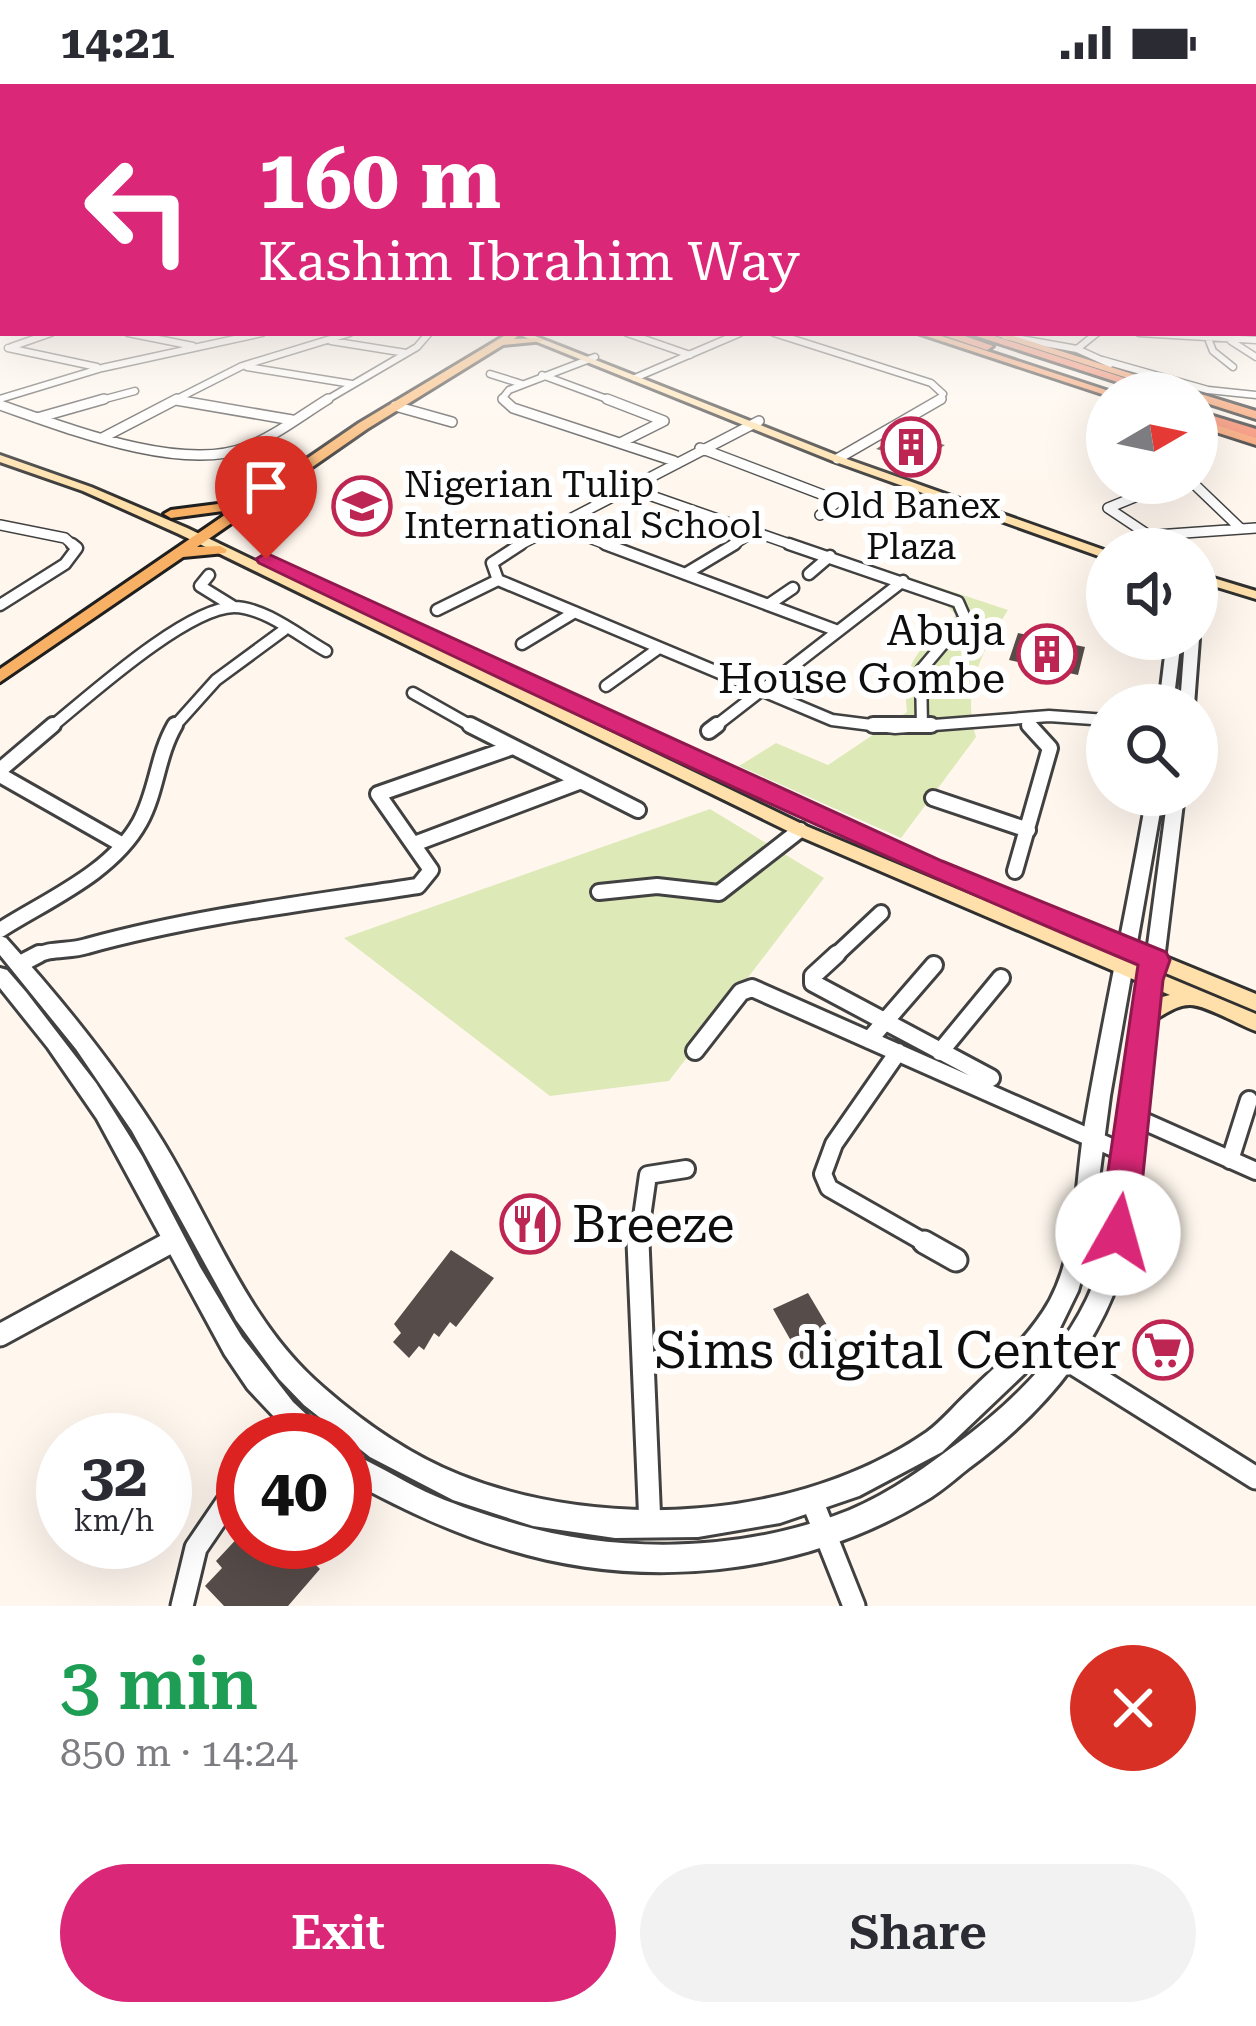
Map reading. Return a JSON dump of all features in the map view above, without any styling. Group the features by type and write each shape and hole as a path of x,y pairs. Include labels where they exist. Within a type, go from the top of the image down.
{"highway":[{"path":"997,357 1086,386"},
{"path":"1018,357 1086,379"},
{"path":"1049,357 1097,372"},
{"path":"1070,357 1118,372"},
{"path":"1218,406 1256,418"},
{"path":"1218,426 1256,438"}],"main road":[{"path":"0,659 169,549 186,527 222,513 464,357"},
{"path":"0,677 169,549 186,527 222,513 466,357"},
{"path":"585,357 1086,543"},
{"path":"0,454 186,527 800,830 1101,959"},
{"path":"222,513 225,546"},
{"path":"169,549 225,546 932,868 1191,998 1256,1023"},
{"path":"1218,586 1256,598"},
{"path":"1136,969 1256,1003"},
{"path":"1143,1018 1155,1007 1191,998"}],"street":[{"path":"42,357 102,368"},
{"path":"0,402 102,368 157,357"},
{"path":"104,437 242,366 274,357"},
{"path":"0,402 104,437 221,455 247,447 399,357"},
{"path":"638,377 687,357"},
{"path":"842,456 941,400 940,390 844,357"},
{"path":"1095,357 1202,388 1256,395"},
{"path":"1221,357 1233,367"},
{"path":"590,359 522,384 504,394 505,404 674,460"},
{"path":"1102,360 1121,372"},
{"path":"242,366 352,384"},
{"path":"490,374 522,384"},
{"path":"542,375 663,420 658,427 622,442"},
{"path":"37,418 135,391"},
{"path":"176,400 292,420"},
{"path":"395,406 452,422"},
{"path":"755,423 674,460 492,563 498,580 832,720 877,728 1026,718 1086,719"},
{"path":"700,448 838,501 820,515"},
{"path":"626,487 949,597 964,611 965,619 921,670 922,727"},
{"path":"1118,504 1108,508 1138,528"},
{"path":"1215,504 1241,529"},
{"path":"0,525 65,538 77,548 65,563 0,605"},
{"path":"556,525 838,631"},
{"path":"0,537 16,528"},
{"path":"1218,531 1256,528"},
{"path":"685,574 755,531"},
{"path":"809,574 830,556"},
{"path":"208,575 200,586 326,651"},
{"path":"437,610 498,580"},
{"path":"709,730 903,581"},
{"path":"768,605 793,588"},
{"path":"123,845 0,772 181,628 209,612 233,607"},
{"path":"522,644 574,612"},
{"path":"0,930 123,845 144,815 166,740 181,718 236,666 284,630"},
{"path":"606,686 659,648"},
{"path":"413,693 510,748 638,810"},
{"path":"1015,871 1050,748 1033,733 1026,718"},
{"path":"10,969 48,949 77,949 168,924 418,886 431,870 378,794 510,748"},
{"path":"414,844 579,782"},
{"path":"933,798 1028,830"},
{"path":"372,1479 448,1520 513,1541 591,1556 649,1560 729,1555 826,1534 949,1473 1067,1360 1102,1293 1118,1233 1143,1018 1136,969 1153,816"},
{"path":"10,969 123,1100 272,1354 313,1397 364,1439 462,1491 520,1510 650,1526 727,1523 813,1503 937,1441 1039,1342 1066,1291 1078,1250 1093,1141 1171,816"},
{"path":"599,892 658,886 719,893 800,830"},
{"path":"880,913 813,976 813,982 991,1078"},
{"path":"0,943 10,969 104,1110 223,1333 285,1413"},
{"path":"1101,959 1136,969"},
{"path":"869,1040 934,965"},
{"path":"940,1052 1000,978"},
{"path":"695,1052 741,992 752,988 1127,1154"},
{"path":"898,1052 834,1149 822,1171 824,1179 829,1188 956,1260"},
{"path":"1230,1160 1249,1100"},
{"path":"1132,1116 1256,1171"},
{"path":"650,1526 638,1242 648,1174 686,1169"},
{"path":"0,1335 174,1240"},
{"path":"1039,1342 1256,1478"},
{"path":"299,1413 313,1397"},
{"path":"813,1503 854,1606"},
{"path":"182,1606 196,1548 216,1519"}],"green space":[{"path":"878,567 1008,610 983,655 973,686 976,737 901,838 739,766 776,743 828,765 907,712 910,667 956,615 939,598 867,574"},
{"path":"710,809 824,878 669,1081 550,1096 344,938"}],"building":[{"name":"Old Banex Plaza","path":"901,433 945,445 921,461 876,449"},
{"name":"Abuja House Gombe","path":"1018,633 1085,647 1078,675 1009,660"},
{"path":"451,1250 494,1278 456,1327 450,1322 439,1337 434,1333 424,1350 419,1346 409,1358 393,1342 401,1333 394,1324"},
{"path":"808,1293 840,1347 804,1364 773,1309"},
{"path":"221,1569 320,1569 288,1606 224,1606 205,1586"}],"place":[{"name":"Old Banex Plaza","path":"911,447"},
{"name":"Nigerian Tulip International School","path":"362,506"},
{"name":"Abuja House Gombe","path":"1047,654"},
{"name":"Breeze","path":"530,1224"},
{"name":"Sims digital Center","path":"1163,1350"}],"route":[{"path":"266,559 932,868 1155,960 1148,980 1118,1233"}]}
